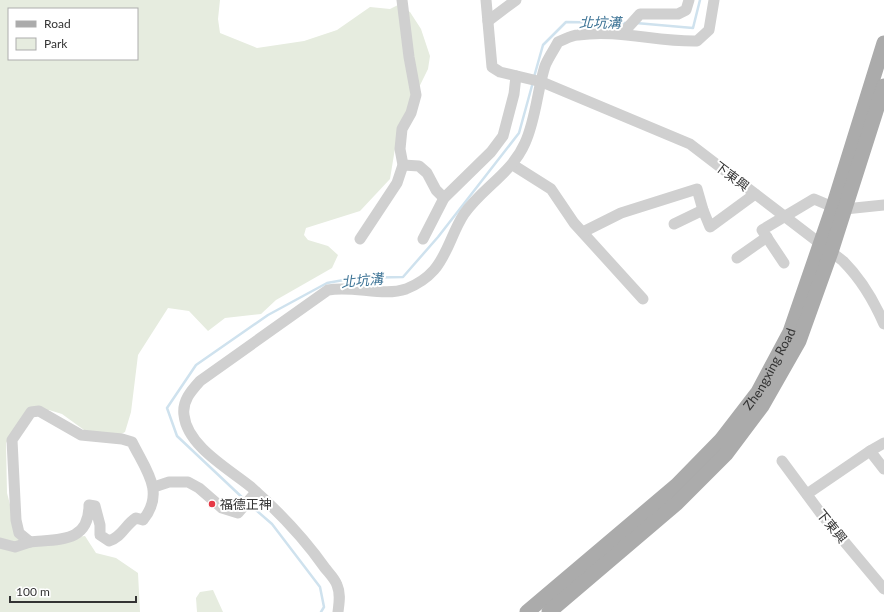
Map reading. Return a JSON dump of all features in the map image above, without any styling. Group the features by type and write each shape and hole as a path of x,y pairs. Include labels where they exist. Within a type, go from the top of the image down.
{"main road":[{"name":"Zhengxing Road","path":"839,208 884,43"},
{"name":"Zhengxing Road","path":"549,612 677,503 726,454 762,406 799,340 839,208 884,86"},
{"name":"Zhengxing Road","path":"527,612 677,485 721,440 758,392 790,332 826,248"}],"lane":[{"path":"360,238 397,183 403,165 400,149 402,129 411,113 416,95 409,57 402,0"},
{"path":"486,0 488,21"},
{"path":"488,21 516,0"},
{"path":"622,34 640,14 678,14 686,10 689,0"},
{"path":"338,612 340,596 337,584 304,540 256,493 206,452 190,434 183,414 184,405 189,394 200,381 212,372 328,290 340,288 394,291 406,289 419,283 433,271 443,258 457,225 465,213 513,165 526,142 545,66 558,42 577,35 622,34 673,42 697,42 709,30 714,0"},
{"name":"下東興","path":"488,21 492,66 500,72 541,81 690,144 826,248 844,260 875,304 884,324"},
{"path":"423,239 444,198 491,152 503,136 514,94 516,76"},
{"path":"403,165 419,166 427,173 436,190 444,198"},
{"path":"513,165 551,189 574,223 643,299"},
{"path":"583,232 621,213 697,189 710,227 755,194"},
{"path":"784,263 762,230 814,199 839,208 884,205"},
{"path":"674,224 703,210"},
{"path":"737,258 767,237"},
{"path":"0,544 15,547 30,542 67,538 80,533 89,517 89,505 95,506 100,526 100,534 110,541 118,538 130,522 136,518 143,520 150,512 154,487 132,442 122,439 81,434 39,411 31,412 12,440 16,520 19,534 30,542"},
{"path":"807,494 870,451 884,444"},
{"path":"870,451 884,470"},
{"name":"下東興","path":"782,461 822,515 884,589"},
{"path":"154,487 169,482 188,482 199,488 222,508 238,513 256,493"}],"green space":[{"path":"0,0 220,0 218,19 220,33 257,48 304,41 337,30 370,7 390,9 398,5 410,12 421,29 430,56 428,69 398,130 390,179 360,211 306,228 304,235 308,240 328,246 338,255 332,268 276,300 261,314 225,318 208,331 189,311 168,308 138,355 131,412 125,432 119,435 91,435 62,414 49,410 23,420 6,443 7,493 14,520 22,531 39,542 85,536 96,553 116,558 138,573 140,612 0,612"},
{"path":"213,590 223,612 197,612 196,598 200,592"}],"waterway":[{"name":"北坑溝","path":"636,23 693,28 700,0"},
{"name":"北坑溝","path":"534,77 543,45 566,22 627,23"},
{"name":"北坑溝","path":"246,501 177,436 167,408 196,365 268,315 327,283 355,278 403,277 438,237 519,133 533,82"},
{"name":"北坑溝","path":"249,504 272,524 320,587 324,607 321,612"}],"place":[{"name":"福德正神","path":"212,504"}]}
